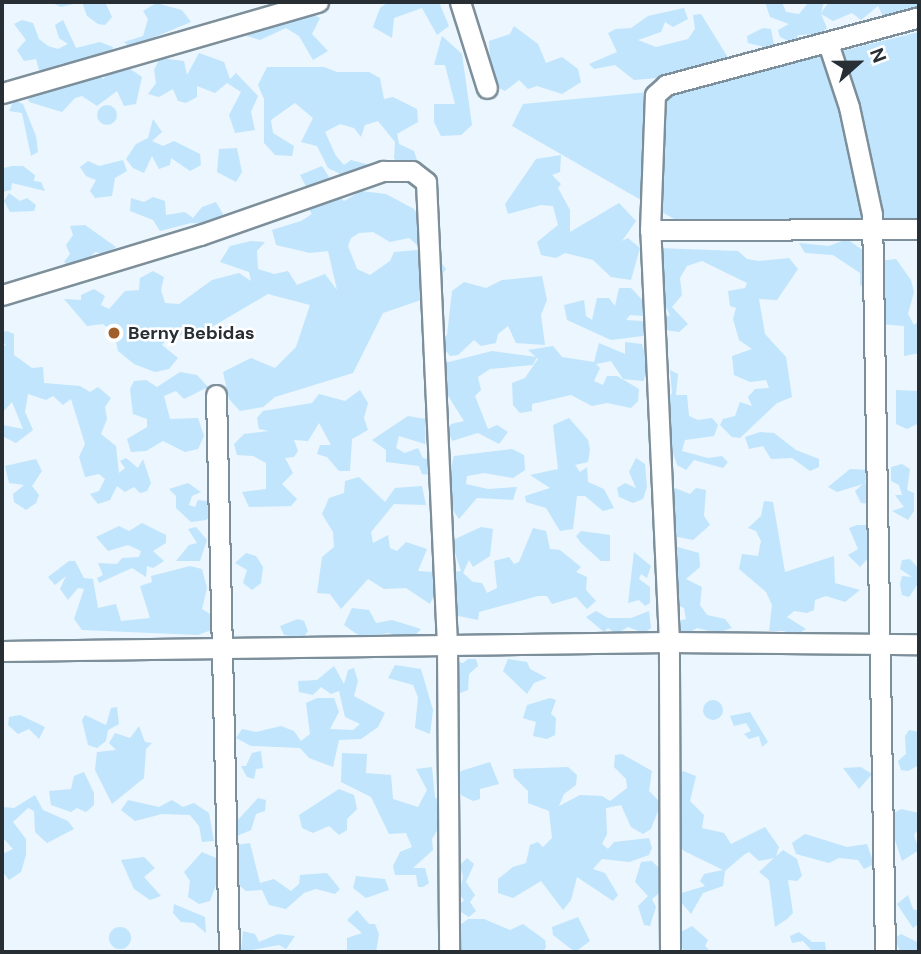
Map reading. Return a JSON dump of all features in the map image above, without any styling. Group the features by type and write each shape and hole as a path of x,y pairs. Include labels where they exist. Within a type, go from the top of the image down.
{"street":[{"path":"2,93 318,2"},
{"path":"460,2 487,88"},
{"path":"670,952 668,642 650,230 655,95 666,85 919,17"},
{"path":"828,43 849,107 873,229 885,952"},
{"path":"2,295 200,235 383,171 397,169 421,174 426,182 447,645 449,952"},
{"path":"650,230 919,229"},
{"path":"216,395 225,649 229,952"},
{"path":"2,651 668,642 919,644"}],"shaded area":[{"path":"50,2 82,2 61,7"},
{"path":"82,2 105,2 112,17 105,25 98,24 87,16"},
{"path":"388,2 439,2 449,26 437,35 422,8 394,18 392,38 373,27 380,8"},
{"path":"765,2 782,2 786,12 799,14 809,2 824,2 821,13 829,2 919,2 919,16 894,19 883,16 878,6 861,20 852,13 833,21 821,14 827,28 820,34 798,35 795,44 780,37 778,30 789,24 770,17"},
{"path":"156,3 182,10 191,22 130,47 124,42 143,36 148,19 143,11"},
{"path":"684,8 688,19 673,27 665,22 661,32 638,40 656,47 688,39 695,29 693,15 701,14 732,64 716,73 634,80 615,65 594,69 589,64 617,52 608,33 616,29 631,28 648,16"},
{"path":"307,12 320,18 312,34 328,51 313,60 299,36 286,28 260,40 247,36 245,29"},
{"path":"22,20 33,23 39,39 48,46 58,49 68,44 59,38 55,25 63,20 76,48 100,42 113,47 111,53 89,61 59,64 63,69 50,73 39,70 36,59 24,61 17,50 26,40 14,24"},
{"path":"514,26 538,44 546,63 562,57 578,69 581,82 562,94 537,86 528,89 519,80 505,91 491,84 489,41 510,34"},
{"path":"763,28 771,29 774,45 768,48 748,43 747,36"},
{"path":"919,32 919,226 695,231 512,126 523,104 691,88"},
{"path":"442,36 462,54 472,125 461,135 441,136 434,122 434,104 455,104 445,65 434,65"},
{"path":"199,53 224,62 230,79 236,73 258,96 251,112 255,130 235,133 229,115 241,92 227,83 215,93 197,86 197,97 186,103 178,101 173,89 159,97 148,94 156,83 154,70 160,58 184,61 187,75"},
{"path":"120,62 142,77 136,104 124,106 117,91 97,106 82,96 75,98 62,112 29,102 27,91 93,73 104,79 106,69"},
{"path":"267,67 324,67 337,72 369,72 380,78 384,99 393,97 417,109 418,122 397,134 399,144 414,151 417,160 405,165 394,159 395,142 378,121 365,125 361,137 354,128 340,124 325,132 336,156 344,165 351,160 373,166 349,178 328,168 317,146 301,142 313,118 295,103 271,120 273,133 294,146 292,156 275,155 264,143 264,99 258,85"},
{"path":"14,100 23,104 36,136 38,152 31,156 22,113 9,111"},
{"path":"103,105 111,105 117,115 111,125 103,125 97,119 97,111"},
{"path":"153,119 162,132 152,141 163,146 174,141 200,154 201,165 190,171 171,158 170,165 159,169 152,156 144,173 133,168 126,159 136,144 148,138"},
{"path":"237,148 242,172 236,182 217,172 219,149"},
{"path":"561,155 560,172 552,175 561,184 558,188 570,210 570,232 619,203 636,221 622,241 628,238 640,248 631,280 611,277 593,260 565,253 556,258 541,255 537,242 558,225 553,206 541,205 508,214 505,204 536,159"},
{"path":"123,160 127,171 115,178 112,196 95,198 90,191 96,180 86,176 80,167 88,161 99,166"},
{"path":"23,166 35,175 34,181 41,182 45,191 12,183 11,190 2,192 4,168"},
{"path":"322,166 329,177 318,187 307,188 300,175"},
{"path":"361,191 386,194 414,209 422,221 423,250 409,238 390,242 373,232 359,233 351,238 348,246 357,269 370,275 390,261 394,252 417,250 432,251 446,269 424,299 383,313 353,373 275,397 263,407 240,411 229,399 223,372 251,358 275,368 296,347 310,305 268,294 200,334 170,336 162,345 178,358 169,369 155,372 134,364 118,351 114,333 103,324 87,326 64,299 81,300 81,295 94,289 105,296 101,305 109,309 125,291 139,290 140,278 153,271 164,277 161,290 165,303 179,304 212,280 239,273 251,281 249,272 220,262 230,246 251,241 265,242 257,251 258,269 274,274 288,271 297,285 325,274 337,290 328,251 310,253 276,245 272,230 301,221 312,214 308,208 337,195 344,201"},
{"path":"9,193 20,201 27,198 36,205 34,211 10,212 4,201"},
{"path":"153,197 165,201 166,215 185,212 193,218 202,207 216,202 223,214 211,224 191,223 160,231 153,220 130,211 131,198 144,202"},
{"path":"85,225 116,247 106,254 95,252 81,267 71,268 64,262 70,254 66,245 73,235 70,226"},
{"path":"847,239 878,261 896,259 911,280 914,292 908,314 914,325 919,321 919,353 904,356 904,326 880,324 871,291 860,285 860,273 833,255 805,253 799,243 829,246"},
{"path":"658,248 738,251 747,259 759,261 789,258 798,269 777,300 759,299 765,334 786,357 792,397 777,403 740,438 732,437 720,425 723,419 735,416 740,402 752,406 748,397 755,389 769,388 766,380 750,382 734,375 732,356 752,349 739,340 733,319 736,308 730,306 728,291 745,288 747,283 702,261 687,266 680,278 682,295 672,307 688,324 679,332 665,330 661,319 670,315 657,291"},
{"path":"542,276 547,300 541,315 545,345 516,343 508,326 498,334 496,343 481,346 474,340 458,355 450,356 438,341 447,335 452,291 464,282 486,288 502,280"},
{"path":"619,288 631,288 647,305 644,316 630,315 626,320 642,321 649,330 643,336 611,340 567,320 564,305 584,300 586,316 592,320 597,298 609,298 615,306"},
{"path":"2,332 14,334 14,355 32,368 43,367 44,383 80,386 90,392 98,387 111,398 105,407 107,419 101,434 116,446 119,473 125,468 120,461 126,458 138,468 143,459 151,483 147,491 140,493 134,487 125,492 117,486 110,500 98,504 90,494 99,491 105,479 99,474 85,477 79,457 85,444 71,399 63,405 53,396 46,400 28,394 25,412 33,430 16,443 2,436 3,425 23,429 12,402 2,413 2,348 6,344 2,343"},
{"path":"625,342 642,344 647,362 644,381 623,379 611,361 596,364 600,368 594,381 603,385 607,376 617,376 639,389 638,401 631,408 607,403 592,406 571,395 532,404 532,411 520,413 513,405 512,383 525,378 538,359 528,350 553,346 562,357 594,362 599,343 625,354"},
{"path":"492,351 537,357 533,365 490,369 478,377 481,390 475,396 488,429 497,425 508,432 499,444 478,433 452,441 448,430 451,424 464,421 438,380 437,365"},
{"path":"670,370 678,374 676,395 687,395 689,416 698,420 712,418 718,425 714,436 685,440 682,451 708,458 722,456 728,462 723,468 694,460 686,470 677,465 666,432 664,404 672,393"},
{"path":"180,372 197,375 208,387 184,399 176,391 164,396 170,419 198,418 204,436 198,449 185,452 163,441 146,451 131,452 127,439 147,427 147,419 133,414 130,389 134,381 146,380 157,387"},
{"path":"360,390 368,403 364,418 368,430 352,439 350,471 339,471 327,457 317,454 320,445 331,445 319,423 308,441 294,440 298,451 294,457 285,458 293,473 282,484 297,499 291,506 249,507 242,492 266,489 266,463 253,456 237,455 234,444 244,434 269,431 259,429 257,418 263,411 312,403 319,394 345,401"},
{"path":"896,390 919,391 919,423 907,429 896,424"},
{"path":"408,416 426,419 425,444 399,436 396,448 405,453 418,448 423,458 436,461 432,475 422,474 419,466 386,462 386,450 372,440"},
{"path":"569,418 588,440 590,450 588,462 575,465 580,472 587,467 588,482 604,489 614,508 603,511 585,496 577,496 573,529 560,531 546,508 526,502 525,496 550,488 530,475 558,469 553,425"},
{"path":"760,432 774,433 796,450 819,459 819,467 810,471 792,458 771,459 763,446 749,449 745,437"},
{"path":"512,449 524,455 525,470 513,478 484,473 467,476 466,484 488,489 517,487 513,500 477,498 459,519 452,509 449,474 454,456"},
{"path":"636,458 645,464 647,487 643,499 633,503 619,497 617,488 625,483 636,488 629,472"},
{"path":"36,459 42,471 32,486 39,495 36,503 26,510 14,502 13,494 24,485 9,483 5,466"},
{"path":"902,464 910,469 907,490 914,493 914,511 908,520 892,511 904,507 895,495 902,495 899,485 891,481 891,467"},
{"path":"850,469 870,470 865,482 873,489 872,504 861,503 855,491 863,484 837,492 828,487"},
{"path":"359,477 385,502 395,488 422,486 426,505 394,504 371,532 373,543 388,535 390,548 397,551 406,542 427,549 418,571 434,572 439,584 430,604 406,588 384,589 368,579 341,609 330,594 317,593 322,557 334,547 333,532 322,514 329,498 344,493 345,481"},
{"path":"188,483 201,492 192,496 189,505 195,507 198,500 207,501 215,512 206,520 191,522 176,508 176,496 169,489"},
{"path":"675,488 690,494 696,488 706,490 704,516 710,525 693,540 668,535 668,496"},
{"path":"764,501 773,502 785,572 834,556 835,583 860,590 845,602 826,596 815,600 814,610 807,613 794,611 787,617 806,629 793,637 784,631 769,631 772,605 766,592 739,569 742,554 758,556 761,541 756,531 748,528 761,516"},
{"path":"142,523 166,535 166,543 153,551 164,561 153,568 147,566 146,577 132,568 99,583 97,578 103,575 98,563 117,564 122,558 139,557 141,551 128,545 108,551 96,537 119,526 129,531"},
{"path":"873,525 867,549 875,551 860,567 848,555 858,549 849,528"},
{"path":"196,527 207,540 200,561 176,561 189,545 197,543 188,529"},
{"path":"481,527 493,529 490,556 473,567 469,560 463,573 473,582 482,583 487,593 497,588 494,561 509,557 514,564 519,562 533,528 546,531 550,549 560,550 581,567 576,572 587,577 586,590 596,601 587,609 576,597 552,604 547,596 538,596 479,612 478,620 454,615 457,600 450,589 451,572 461,571 451,541"},
{"path":"581,531 610,535 610,561 601,561 581,543 576,536"},
{"path":"674,546 699,553 700,567 686,579 702,587 700,605 707,615 725,619 732,628 717,633 697,628 681,638 672,623 686,619 684,608 677,605 672,593 677,581 667,576"},
{"path":"634,552 651,566 647,578 641,574 639,579 650,587 650,603 645,606 639,600 628,603"},
{"path":"246,553 256,556 263,567 261,583 252,590 243,583 247,570 235,563"},
{"path":"910,559 919,569 919,582 909,597 902,595 900,584 902,576 912,577 900,569 902,560"},
{"path":"69,561 75,561 84,578 93,579 98,608 116,604 121,621 150,618 140,586 152,582 151,576 190,566 202,569 207,588 202,609 213,616 217,628 198,635 82,630 74,619 84,589 78,588 68,600 60,589 66,576 55,585 48,577"},
{"path":"352,608 369,610 376,623 392,620 421,629 409,642 389,633 361,637 344,625"},
{"path":"596,611 608,618 631,618 649,611 651,628 644,633 628,627 616,634 608,628 604,632 586,617"},
{"path":"298,619 304,621 308,631 303,638 284,635 280,626"},
{"path":"468,659 476,659 478,666 469,674 468,690 460,693 454,661 463,663"},
{"path":"508,659 527,662 530,669 547,678 534,683 527,694 503,671"},
{"path":"395,665 421,669 433,710 430,734 415,728 418,697 413,685 388,678"},
{"path":"334,666 344,684 348,670 354,668 358,681 354,696 385,713 378,727 361,739 339,740 333,767 309,758 300,748 251,746 236,738 242,729 256,732 281,726 294,731 301,741 310,734 306,703 317,698 334,698 339,712 330,729 353,730 360,724 345,717 339,691 331,694 321,687 313,695 299,692 298,681 317,680"},
{"path":"550,698 556,700 551,714 556,718 555,735 547,739 533,736 536,722 523,718 527,705"},
{"path":"713,700 720,703 723,710 720,717 713,720 706,717 703,710 706,703"},
{"path":"117,707 119,724 108,730 106,741 97,748 88,745 82,720 85,715 106,725 111,708"},
{"path":"750,712 768,742 762,747 759,736 749,739 744,734 751,731 746,723 734,726 730,716"},
{"path":"20,715 45,727 39,739 29,729 18,734 8,725 9,717"},
{"path":"139,726 145,742 152,743 146,749 144,778 112,804 95,770 97,752 116,750 109,743 115,733 130,738"},
{"path":"909,730 919,732 919,765 908,771 901,770 898,761 906,754 905,736"},
{"path":"261,751 263,768 256,769 254,779 247,777 241,766 246,766 252,753"},
{"path":"342,753 367,754 366,773 391,775 393,799 418,807 427,790 416,769 432,767 435,797 448,813 432,839 433,850 413,868 425,868 429,883 423,887 418,887 416,875 395,875 393,866 400,852 412,847 406,833 389,834 371,797 341,782"},
{"path":"622,754 652,771 649,791 661,803 651,829 643,834 631,827 621,805 606,808 607,834 602,844 608,849 614,842 649,838 652,848 649,855 629,862 602,859 593,869 605,873 618,895 613,901 577,877 571,900 563,910 541,881 513,898 498,893 498,879 513,867 526,863 530,845 538,842 543,847 552,838 549,811 528,803 528,791 514,777 513,769 568,767 577,775 576,785 564,794 559,806 580,795 602,796 610,801 627,788 626,779 614,767 615,755"},
{"path":"490,762 499,784 480,789 480,799 473,801 461,795 455,780 461,771"},
{"path":"861,767 872,774 859,789 843,768"},
{"path":"683,771 696,776 690,801 704,815 702,828 724,833 731,844 765,827 779,847 776,856 783,850 797,859 802,876 797,881 788,880 793,913 775,927 769,880 759,872 774,858 759,861 749,852 745,854 725,871 723,886 703,893 691,914 675,895 705,886 700,881 704,874 723,870 684,851 674,840 673,794 680,785 677,775"},
{"path":"84,772 94,793 94,805 86,812 77,808 71,812 51,805 49,791 71,789 74,776"},
{"path":"339,789 354,795 357,809 347,819 347,830 339,835 329,826 313,833 302,828 299,815"},
{"path":"35,795 43,810 68,821 74,829 47,843 35,832 34,811 28,808 13,822 26,839 26,855 21,872 9,880 2,871 2,854 13,849 2,837 2,807 14,808"},
{"path":"258,798 266,800 265,811 256,814 251,830 237,836 235,823"},
{"path":"128,800 159,807 172,800 183,807 194,803 209,813 214,841 202,842 199,826 190,815 162,814 135,821 121,810"},
{"path":"901,809 919,813 919,828 914,835 919,850 902,861 892,831 894,813"},
{"path":"805,834 847,847 867,844 874,864 864,869 858,860 839,858 829,863 796,854 792,843"},
{"path":"250,843 260,883 274,879 291,891 299,884 300,875 327,873 340,889 335,894 316,889 304,893 286,909 269,905 262,890 246,891 234,881 236,845"},
{"path":"202,852 216,858 219,877 210,901 199,904 188,897 190,881 184,872"},
{"path":"144,857 155,868 144,877 161,896 150,900 134,889 121,860"},
{"path":"467,858 474,864 466,882 475,895 470,902 476,911 469,917 456,909 464,900 459,894 463,877 460,865"},
{"path":"652,861 663,872 663,890 652,899 656,907 650,926 644,925 638,906 648,896 635,882 641,862"},
{"path":"356,876 385,879 389,890 366,898 353,888"},
{"path":"908,895 913,909 919,911 919,923 913,928 897,904"},
{"path":"174,904 205,917 206,933 194,923 181,922 173,913"},
{"path":"357,910 369,924 375,924 379,934 376,952 347,952 347,938 362,933 347,920"},
{"path":"578,917 590,941 575,952 553,935 552,927"},
{"path":"468,919 484,919 510,930 523,924 545,940 546,947 543,952 459,952 451,932"},
{"path":"692,926 708,940 705,946 711,952 684,952 677,934"},
{"path":"120,927 128,930 131,938 128,946 120,949 112,946 109,938 112,930"},
{"path":"243,931 255,934 259,942 278,934 295,936 286,949 279,945 241,952"},
{"path":"799,932 812,942 825,942 826,952 813,952 803,941 792,943 790,936"},
{"path":"901,934 919,943 919,952 900,952 895,938"}],"place":[{"name":"Berny Bebidas","path":"114,333"}]}
